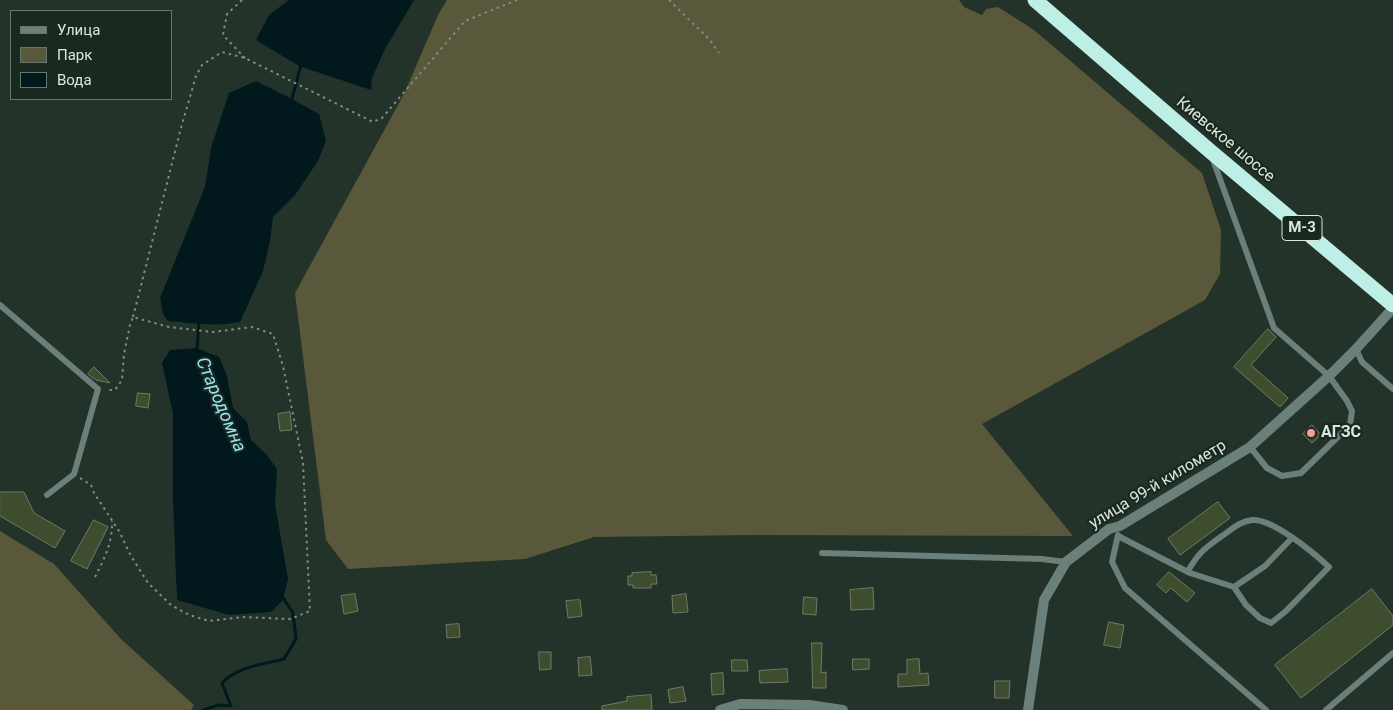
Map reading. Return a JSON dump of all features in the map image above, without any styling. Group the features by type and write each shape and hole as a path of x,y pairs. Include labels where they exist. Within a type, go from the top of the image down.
{"highway":[{"name":"Киевское шоссе","path":"1035,0 1393,307"}],"street":[{"name":"улица 99-й километр","path":"1028,710 1044,600 1066,562 1109,529 1119,531 1250,447 1329,376 1393,307"},
{"path":"720,710 740,704 809,705 843,710"}],"lane":[{"path":"1210,151 1274,328 1329,376 1347,401 1352,412 1350,425 1301,473 1282,476 1267,468 1250,447"},
{"path":"0,305 98,389 74,474 47,495"},
{"path":"1356,349 1362,362 1393,389"},
{"path":"1188,572 1199,553 1237,525 1252,520 1265,522 1292,538 1315,553 1330,567 1271,623 1260,618 1246,605 1234,587 1188,572 1119,531 1112,562 1125,588 1266,710"},
{"path":"1234,587 1265,566 1292,538"},
{"path":"822,553 1042,559 1066,562"},
{"path":"1326,710 1393,653"}],"path":[{"path":"242,0 227,14 223,35 245,58"},
{"path":"98,389 116,390 122,380 124,354 130,325 196,76 202,65 222,52 245,58 372,122 382,118 465,21 517,0"},
{"path":"669,0 709,39 719,53"},
{"path":"74,474 91,485 148,582 171,606 189,615 209,621 242,617 290,619 310,611 303,463 283,366 273,334 252,327 213,332 169,327 133,317"},
{"path":"94,577 110,546 112,519"}],"green space":[{"path":"447,0 959,0 964,7 982,15 986,9 998,7 1034,30 1202,173 1221,230 1220,274 1205,300 982,424 1073,536 754,535 594,537 525,559 348,569 326,540 295,293 404,94 438,15"},
{"path":"0,531 54,564 121,639 194,705 191,710 0,710"}],"water":[{"path":"289,0 414,0 385,49 372,78 371,90 299,66 256,40 269,15"},
{"path":"256,81 319,114 326,141 318,161 295,195 273,217 263,271 240,322 195,324 168,321 163,314 160,298 205,187 211,148 229,93"},
{"path":"196,348 219,357 227,376 233,408 247,422 251,440 266,454 277,469 275,504 288,579 283,600 271,612 229,615 177,600 173,501 173,414 162,363 170,350"}],"building":[{"path":"1268,329 1276,337 1251,365 1288,398 1280,407 1234,367"},
{"path":"94,367 110,383 96,380 88,374"},
{"path":"138,393 150,394 148,408 136,406"},
{"path":"290,412 292,430 280,431 278,414"},
{"path":"1312,425 1321,435 1312,443 1303,434"},
{"path":"0,492 24,492 34,513 65,531 55,548 0,516"},
{"path":"1218,502 1230,518 1180,555 1168,539"},
{"path":"94,520 108,527 87,569 71,561"},
{"path":"651,572 651,575 656,575 657,584 651,584 651,588 633,588 633,585 628,585 628,576 632,576 632,573"},
{"path":"1169,572 1195,593 1187,602 1171,588 1166,593 1157,585"},
{"path":"873,588 874,609 851,610 850,590"},
{"path":"1372,589 1393,616 1393,625 1301,698 1275,665"},
{"path":"355,594 358,611 344,614 341,596"},
{"path":"686,594 688,612 673,613 672,596"},
{"path":"804,597 817,598 816,615 803,614"},
{"path":"580,600 582,616 568,618 566,601"},
{"path":"1109,622 1124,625 1120,648 1104,645"},
{"path":"459,624 460,637 447,638 446,625"},
{"path":"812,643 822,643 821,673 826,672 826,688 813,688"},
{"path":"539,652 551,652 551,669 540,670"},
{"path":"590,657 592,675 579,676 578,658"},
{"path":"853,659 869,659 869,669 853,670"},
{"path":"919,659 920,674 928,673 929,685 898,687 898,674 907,674 907,660"},
{"path":"732,660 747,660 748,671 732,671"},
{"path":"787,669 788,682 760,683 759,671"},
{"path":"723,673 724,694 712,695 711,674"},
{"path":"995,681 1010,681 1009,698 995,698"},
{"path":"683,687 686,701 670,703 668,690"},
{"path":"651,695 652,710 602,710 602,706 627,701 627,697"}],"waterway":[{"name":"Стародомна","path":"291,102 301,65"},
{"name":"Стародомна","path":"197,350 199,321"},
{"name":"Стародомна","path":"203,710 219,705 231,706 222,683 235,673 284,659 296,639 293,613 282,596"}],"place":[{"name":"АГЗС","path":"1311,433"}]}
